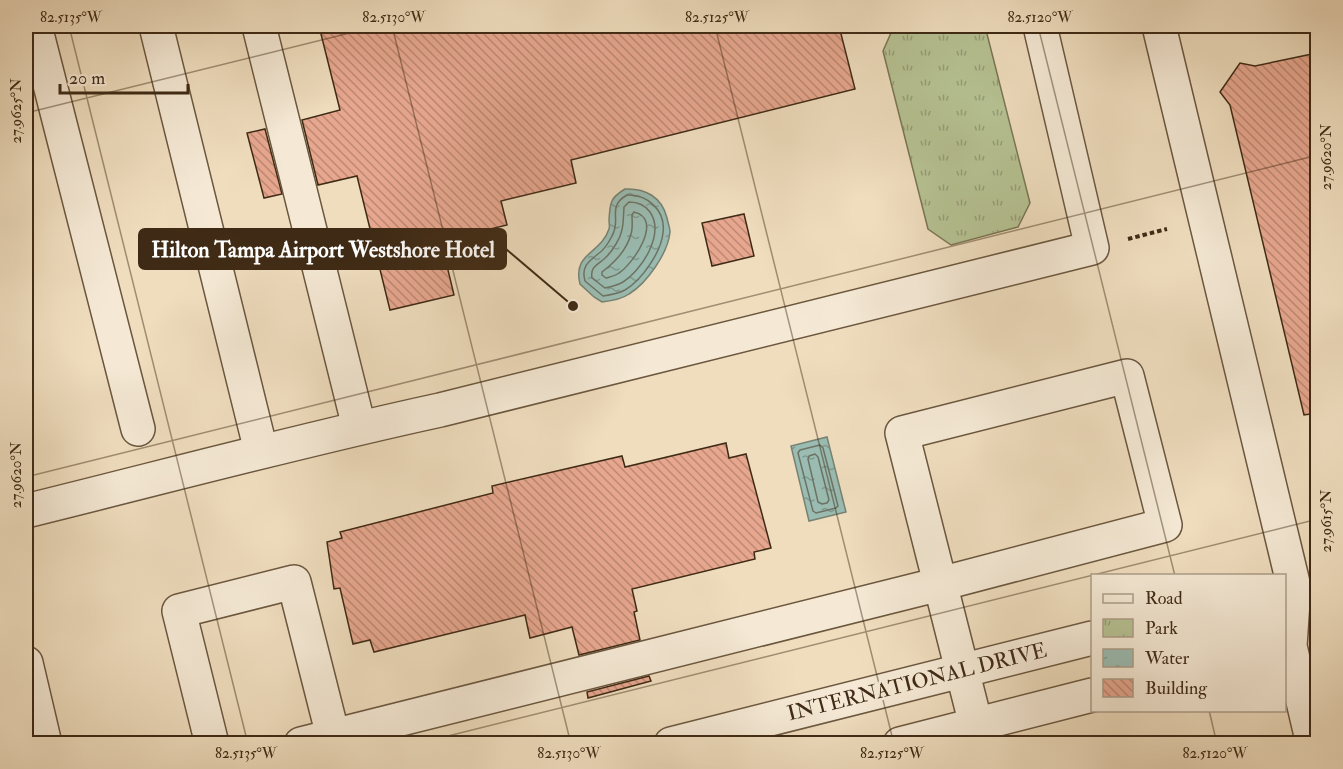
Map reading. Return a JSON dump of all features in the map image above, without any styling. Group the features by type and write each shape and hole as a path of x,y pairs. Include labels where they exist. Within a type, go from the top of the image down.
{"street":[{"path":"35,26 138,429"},
{"path":"156,26 261,451"},
{"path":"259,26 359,427"},
{"path":"26,511 261,451 440,410 1092,248 1040,26"},
{"path":"1159,26 1285,574"},
{"path":"301,744 333,736 395,732 940,584 1165,525 1127,376 902,433 940,584 962,671 976,725"},
{"path":"1286,580 1294,616 1313,744"},
{"path":"212,744 179,610 294,582 333,736"},
{"name":"INTERNATIONAL DRIVE","path":"671,744 1091,638"},
{"path":"26,663 45,744"},
{"path":"900,744 1091,695"}],"path":[{"path":"1092,248 1205,219"}],"green space":[{"path":"894,26 985,26 1030,203 1018,227 951,245 928,229 883,51"}],"water":[{"path":"625,189 646,192 657,199 665,211 670,232 661,258 643,283 623,297 602,302 580,284 580,266 605,237 609,228 612,201"},
{"path":"827,437 846,512 809,521 791,446"}],"building":[{"path":"319,26 839,26 855,89 571,160 576,183 501,201 507,225 441,241 454,295 390,310 357,176 318,185 302,120 340,110"},
{"path":"1317,53 1317,413 1304,415 1230,105 1220,92 1240,63 1255,66"},
{"path":"265,129 282,194 264,198 247,133"},
{"path":"744,214 754,256 712,266 702,223"},
{"path":"726,443 729,458 746,454 771,548 754,552 755,559 632,589 640,640 579,655 572,627 530,638 525,615 374,652 370,640 353,644 340,588 334,589 327,542 342,538 340,532 493,493 492,486 622,456 625,467"},
{"path":"649,676 651,681 588,698 587,692"}],"place":[{"name":"Hilton Tampa Airport Westshore Hotel","path":"573,306"}]}
